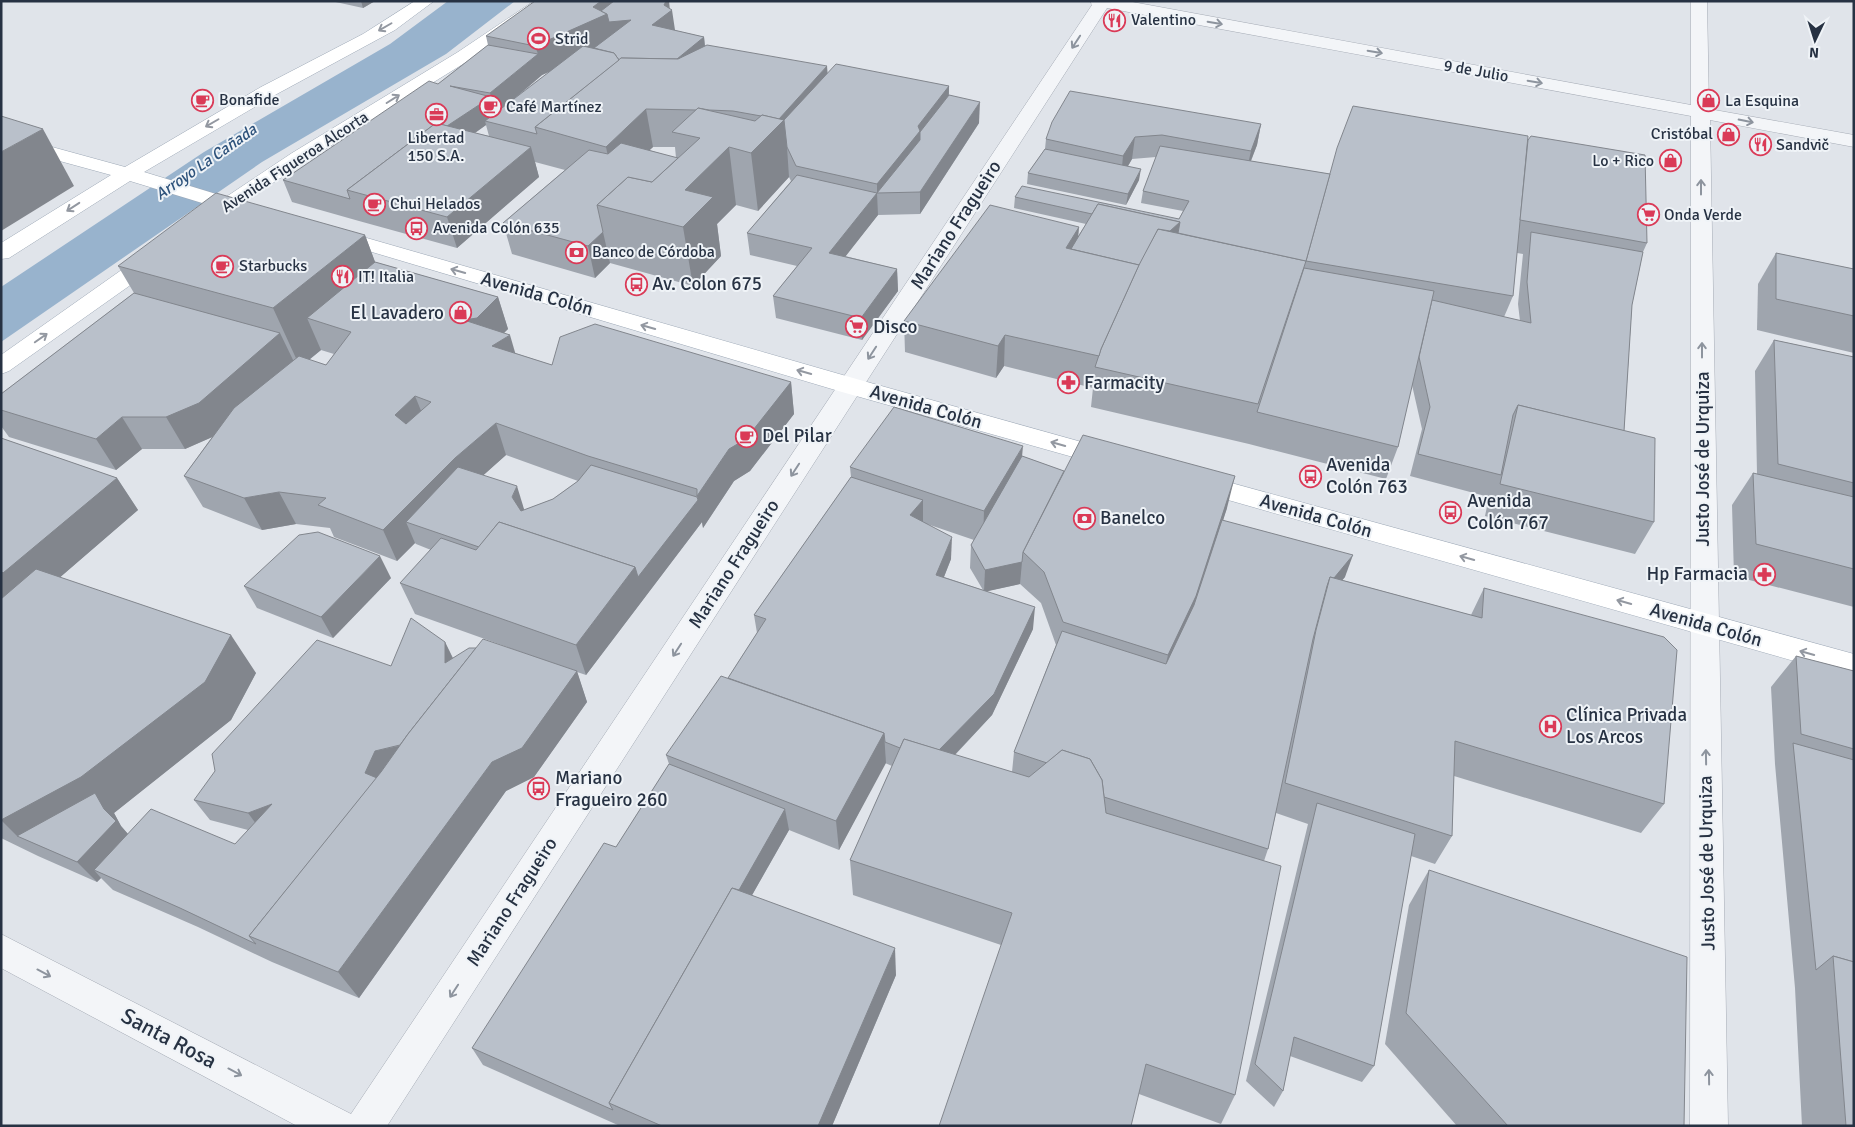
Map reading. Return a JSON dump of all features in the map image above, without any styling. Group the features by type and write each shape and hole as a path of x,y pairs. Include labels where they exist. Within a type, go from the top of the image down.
{"main road":[{"path":"1,253 126,173 268,91 387,26 426,1"},
{"name":"Avenida Figueroa Alcorta","path":"204,221 482,44 545,1"},
{"path":"1,139 126,173 267,215"},
{"name":"Avenida Colón","path":"315,229 851,386 1135,465"},
{"path":"1,366 172,244"},
{"name":"Avenida Colón","path":"1173,476 1854,666"}],"street":[{"name":"Justo José de Urquiza","path":"1699,1 1709,1126"},
{"name":"9 de Julio","path":"1101,2 1854,141"},
{"name":"Mariano Fragueiro","path":"365,1126 1101,2"},
{"name":"Santa Rosa","path":"1,950 337,1126"}],"water":[{"name":"Arroyo La Cañada","path":"448,1 515,1 446,54 262,162 1,342 1,287 204,152 390,44"}],"building":[{"path":"535,1 601,1 593,7 607,14 535,46 486,36"},
{"path":"614,1 666,1 664,5 672,10 652,25 704,37 677,59 621,58 619,60 614,53 594,48 631,20 609,22 607,14 601,11"},
{"path":"488,45 538,54 490,93 450,86 491,97 447,126 436,123 347,190 350,199 283,180 429,81 438,84"},
{"path":"707,45 827,66 779,119 733,111 698,108 696,110 646,109 606,147 535,127 621,58 678,59"},
{"path":"583,46 614,53 619,60 535,127 537,134 485,121"},
{"path":"836,64 949,86 918,126 920,131 877,184 796,166 787,147 784,120"},
{"path":"1070,91 1261,124 1251,151 1162,135 1135,137 1123,156 1046,139 1052,122"},
{"path":"949,95 980,102 920,192 877,193 920,140 920,132"},
{"path":"1353,106 1528,136 1513,296 1306,261 1337,148"},
{"path":"698,108 755,121 762,115 784,120 751,153 729,147 685,190 713,197 683,227 597,205 628,177 652,182 700,138 672,132"},
{"path":"1,116 43,129 1,152"},
{"path":"436,123 531,147 447,217 347,190"},
{"path":"1531,136 1645,155 1647,243 1520,220 1528,140"},
{"path":"621,143 678,158 652,182 628,177 597,205 603,232 588,246 503,223 589,150 608,154"},
{"path":"1160,146 1330,174 1306,261 1178,233 1180,222 1098,204 1092,214 1015,197 1022,186 1179,219 1189,201 1143,191"},
{"path":"1045,149 1141,169 1128,194 1028,173"},
{"path":"797,175 877,193 829,253 897,269 861,318 773,296 812,248 747,233"},
{"path":"216,193 365,235 273,308 118,266"},
{"path":"1098,204 1180,222 1170,231 1158,229 1139,265 1071,249"},
{"path":"990,205 1079,227 1066,248 1139,265 1099,356 1005,335 998,346 904,321"},
{"path":"1158,229 1306,261 1258,404 1095,367 1101,349 1142,258"},
{"path":"1531,232 1643,252 1632,305 1624,431 1518,405 1513,415 1501,475 1418,454 1430,407 1419,357 1432,300 1531,323 1527,282"},
{"path":"1776,253 1854,269 1854,316 1776,299"},
{"path":"375,262 498,297 477,318 464,320 510,335 492,346 552,365 560,337 595,324 791,382 746,439 729,449 697,496 697,489 588,456 496,423 455,458 383,530 318,505 326,498 279,492 244,498 184,476 234,408 299,356 326,365 351,332 307,318","holes":["415,396 431,402 406,424 395,415"]},
{"path":"1304,268 1434,291 1398,447 1257,412"},
{"path":"134,293 280,333 199,403 166,417 122,417 96,439 1,410 1,394"},
{"path":"1774,340 1854,357 1854,483 1778,464"},
{"path":"1518,405 1655,438 1654,522 1500,484"},
{"path":"894,407 1023,446 984,511 850,467"},
{"path":"1083,435 1235,476 1196,596 1168,655 1063,622 1044,572 1023,552"},
{"path":"1,438 117,478 3,573 1,571"},
{"path":"1022,456 1064,471 1023,552 1022,562 985,570 971,545"},
{"path":"591,465 697,497 698,500 638,577 635,567 499,522 479,547 406,522 458,467 517,486 512,497 521,511 553,499 578,481"},
{"path":"1753,473 1854,497 1854,569 1756,544"},
{"path":"851,477 923,500 910,515 952,537 936,575 1035,607 994,694 939,750 904,739 900,748 885,742 884,733 728,678 766,619 754,615"},
{"path":"1222,520 1353,555 1334,578 1330,577 1327,586 1313,639 1268,849 1104,797 1102,780 1090,759 1062,750 1047,763 1014,752 1062,631 1166,664 1194,605"},
{"path":"499,522 635,567 576,645 400,583 441,538 476,550"},
{"path":"318,532 380,556 321,617 244,586 299,535"},
{"path":"36,569 231,635 205,682 81,777 1,820 1,599"},
{"path":"1330,577 1482,618 1484,588 1664,637 1677,650 1664,804 1455,741 1452,836 1285,783 1316,630"},
{"path":"411,618 445,642 445,663 469,648 476,648 400,745 375,751 365,773 377,778 249,936 256,944 94,870 151,809 235,844 272,804 248,813 194,800 215,771 212,754 317,640 391,666"},
{"path":"483,639 577,671 522,748 492,762 338,972 249,936 381,772 408,734"},
{"path":"1796,656 1854,671 1854,749 1801,734"},
{"path":"721,676 884,733 836,821 666,755"},
{"path":"904,739 1029,777 1062,750 1090,759 1102,780 1106,813 1281,866 1235,1095 1146,1064 1131,1126 939,1126 1012,913 850,860"},
{"path":"1793,743 1854,760 1854,962 1833,956 1816,970"},
{"path":"669,764 785,809 739,890 732,888 609,1103 613,1110 472,1048 604,843 616,847"},
{"path":"95,793 104,809 116,821 77,862 17,836"},
{"path":"1317,803 1415,834 1374,1066 1294,1037 1283,1091 1255,1064"},
{"path":"1429,870 1687,957 1684,1126 1508,1126 1406,1013"},
{"path":"732,888 895,948 818,1126 662,1126 609,1103"},
{"path":"1833,956 1854,962 1854,1126 1846,1126"}],"place":[{"name":"Valentino","path":"1115,20"},
{"name":"Strid","path":"539,39"},
{"name":"Bonafide","path":"203,100"},
{"name":"La Esquina","path":"1709,101"},
{"name":"Café Martínez","path":"490,107"},
{"name":"Libertad 150 S.A.","path":"436,114"},
{"name":"Cristóbal","path":"1729,134"},
{"name":"Sandvič","path":"1760,145"},
{"name":"Lo + Rico","path":"1670,161"},
{"name":"Chui Helados","path":"374,204"},
{"name":"Onda Verde","path":"1648,215"},
{"name":"Avenida Colón 635","path":"417,228"},
{"name":"Banco de Córdoba","path":"576,252"},
{"name":"Starbucks","path":"223,266"},
{"name":"IT! Italia","path":"342,277"},
{"name":"Av. Colon 675","path":"636,284"},
{"name":"El Lavadero","path":"460,313"},
{"name":"Disco","path":"857,327"},
{"name":"Farmacity","path":"1068,383"},
{"name":"Del Pilar","path":"746,436"},
{"name":"Avenida Colón 763","path":"1310,476"},
{"name":"Avenida Colón 767","path":"1451,512"},
{"name":"Banelco","path":"1084,518"},
{"name":"Hp Farmacia","path":"1764,574"},
{"name":"Clínica Privada Los Arcos","path":"1550,726"},
{"name":"Mariano Fragueiro 260","path":"539,789"}]}
